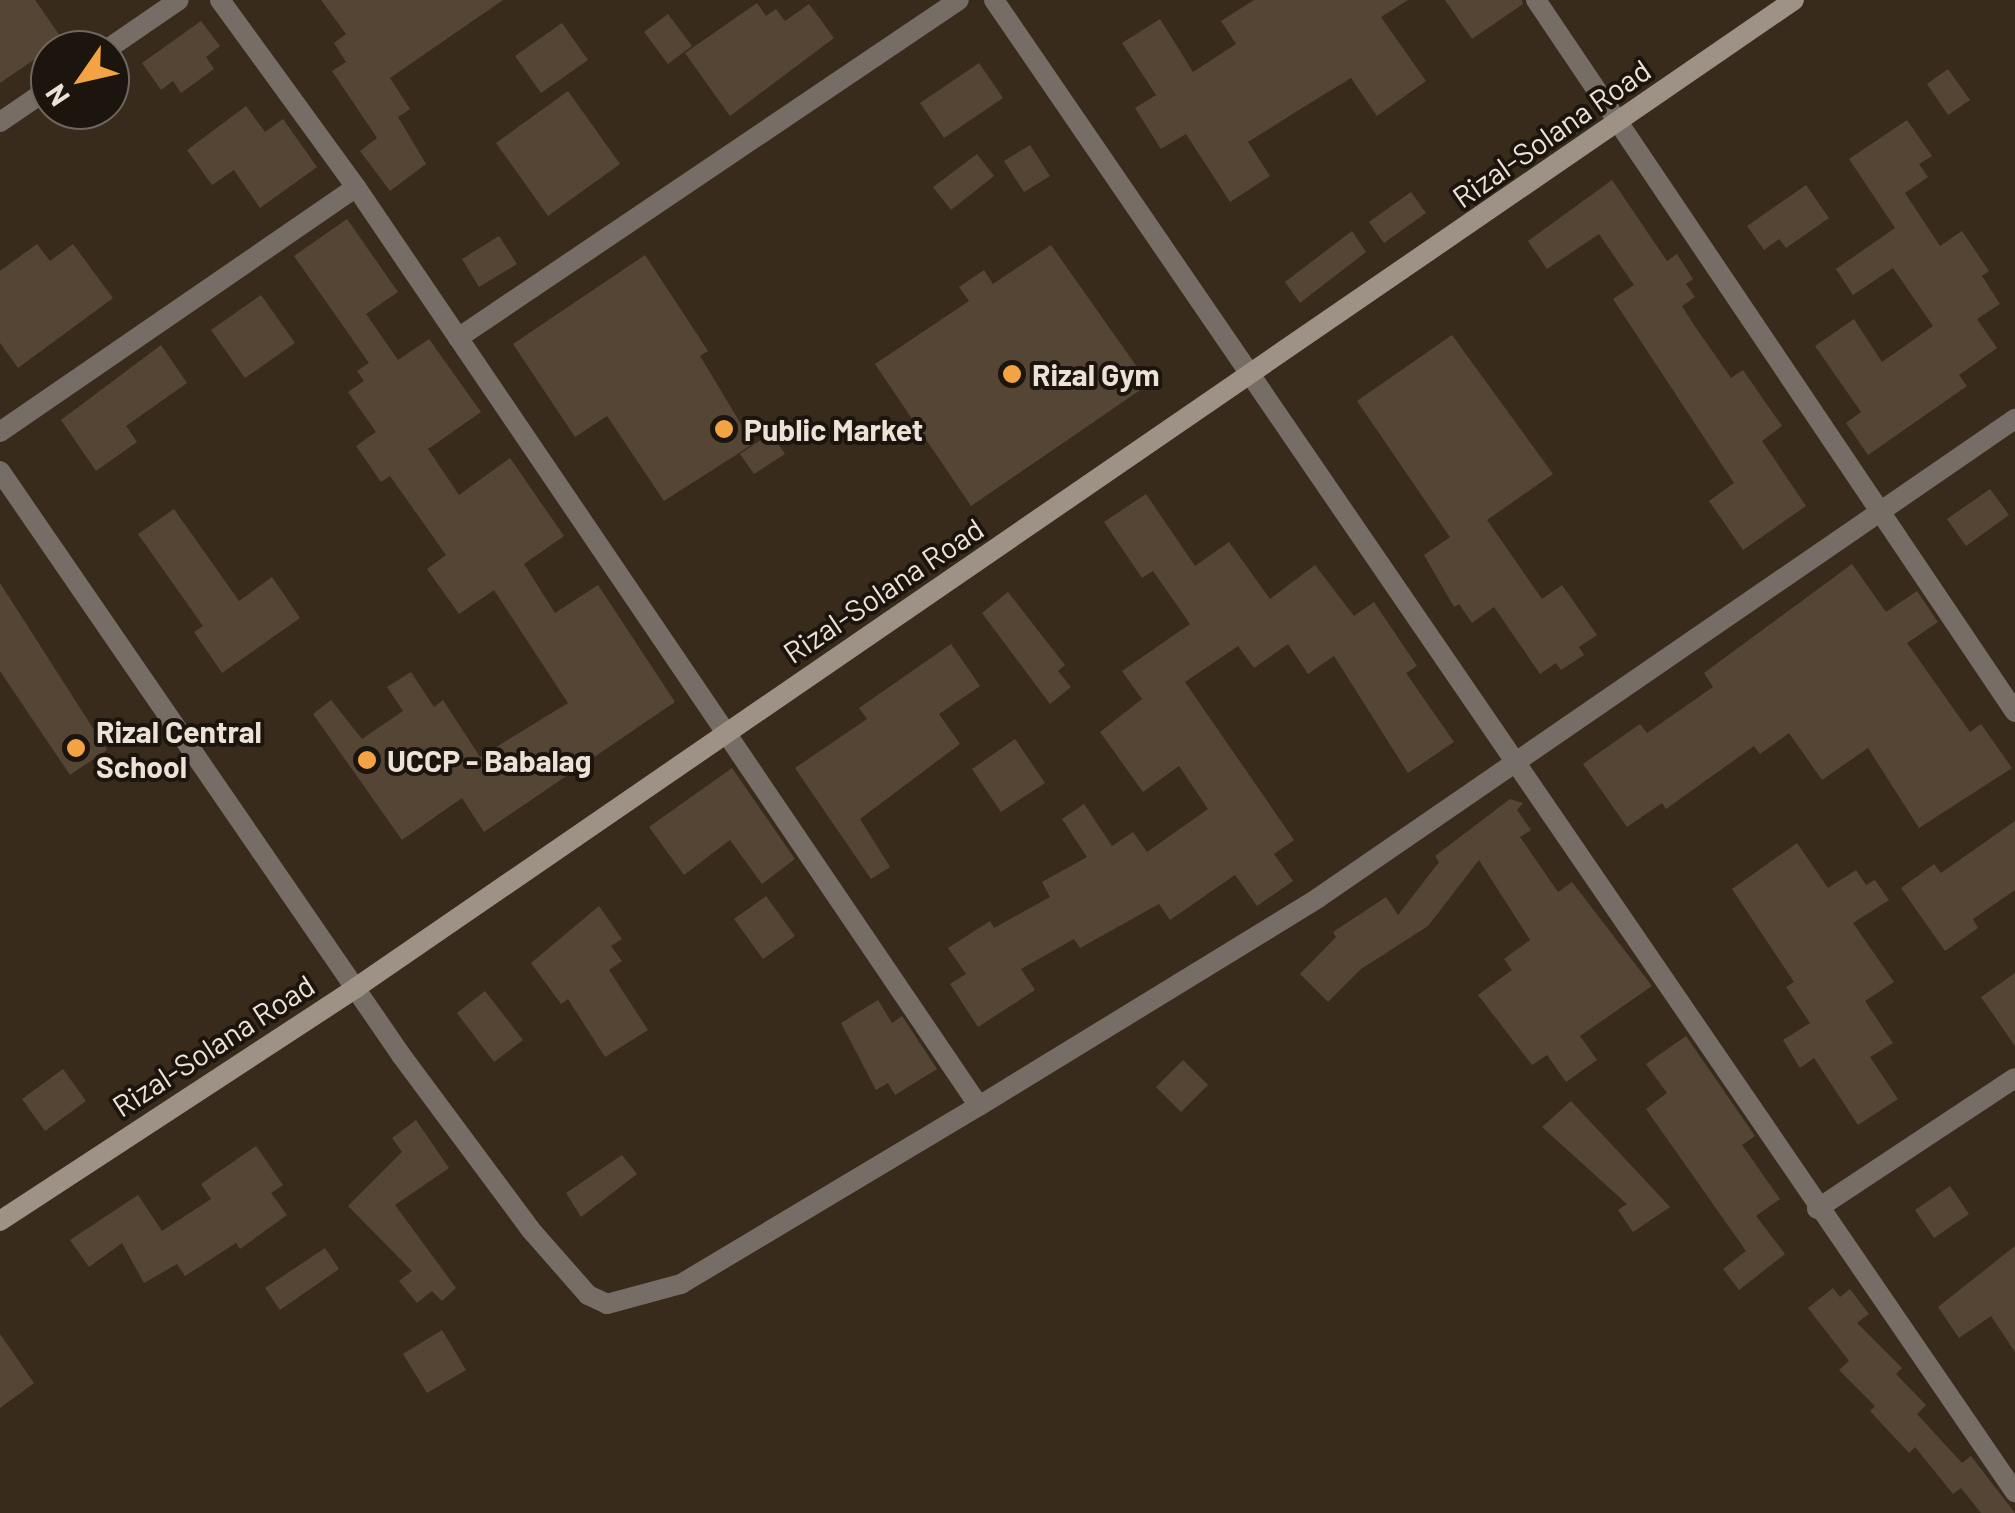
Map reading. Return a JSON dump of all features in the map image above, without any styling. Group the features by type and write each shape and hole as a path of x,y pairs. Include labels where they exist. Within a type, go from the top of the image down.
{"main road":[{"name":"Rizal-Solana Road","path":"0,1221 356,987 1794,0"}],"street":[{"path":"130,34 179,0"},
{"path":"220,0 356,187 724,736 979,1106"},
{"path":"458,338 959,0"},
{"path":"994,0 1817,1208 2015,1492"},
{"path":"1536,0 1622,121 2015,712"},
{"path":"0,122 30,102"},
{"path":"0,432 356,187"},
{"path":"0,470 356,987 530,1229 588,1294 607,1304 681,1284 730,1259 1318,898 2015,419"},
{"path":"1817,1208 2015,1078"}],"building":[{"path":"0,0 35,0 56,30 30,30 30,63 0,83"},
{"path":"321,0 503,0 390,78 410,109 398,117 426,164 390,191 360,151 377,138 332,71 346,62 334,43 346,34"},
{"path":"1254,0 1408,0 1381,17 1426,81 1377,116 1351,78 1302,108 1248,142 1270,176 1230,202 1186,134 1161,149 1135,108 1156,95 1122,43 1160,19 1193,72 1236,44 1221,21"},
{"path":"1445,0 1522,0 1523,4 1472,39"},
{"path":"757,3 766,16 776,9 785,21 809,4 834,38 730,116 685,53"},
{"path":"668,14 692,46 668,64 644,32"},
{"path":"201,21 220,46 206,57 214,69 181,93 173,81 161,90 142,63"},
{"path":"562,23 588,60 541,93 515,56"},
{"path":"979,63 1003,98 944,138 920,103"},
{"path":"1948,69 1970,100 1948,115 1927,84"},
{"path":"568,91 620,164 548,216 496,143"},
{"path":"246,106 265,132 283,119 317,167 260,208 234,170 212,185 187,150"},
{"path":"1907,120 1932,156 1919,164 1928,177 1905,193 1940,246 1962,231 1989,271 1982,276 2000,304 1977,319 1997,348 1959,375 1967,386 1868,455 1846,423 1861,412 1815,346 1854,319 1882,362 1933,326 1893,268 1853,295 1836,269 1895,228 1849,159"},
{"path":"1030,145 1050,176 1024,192 1004,161"},
{"path":"977,154 994,176 951,210 933,187"},
{"path":"1612,180 1667,261 1677,254 1693,279 1686,284 1695,297 1682,306 1694,325 1731,378 1743,370 1782,426 1762,441 1806,506 1743,550 1709,501 1734,483 1613,299 1634,285 1599,234 1547,269 1528,241"},
{"path":"1806,185 1829,218 1786,248 1779,239 1764,250 1747,226"},
{"path":"1411,192 1426,213 1384,243 1369,222"},
{"path":"347,219 398,292 366,314 398,360 429,339 481,412 428,449 459,495 510,458 564,536 524,564 555,613 598,585 675,702 484,832 462,798 402,840 313,714 331,700 362,739 403,711 387,687 411,672 434,707 443,700 480,757 568,703 494,590 459,614 427,569 446,555 390,476 381,482 356,446 376,432 348,392 364,381 357,371 369,363 294,256"},
{"path":"1352,231 1366,252 1300,303 1285,282"},
{"path":"499,236 517,264 479,287 462,259"},
{"path":"37,244 50,261 73,244 113,298 18,368 0,343 0,271"},
{"name":"Rizal Gym","path":"1051,245 1149,384 971,506 875,364 969,301 959,287 984,270 993,284"},
{"path":"645,255 708,351 700,356 753,444 664,501 607,416 575,437 513,344"},
{"path":"261,295 295,343 245,378 211,330"},
{"path":"1452,335 1553,474 1487,520 1542,599 1562,585 1597,635 1579,647 1584,655 1561,670 1556,663 1540,674 1494,607 1472,623 1459,604 1454,607 1424,555 1450,537 1357,401"},
{"path":"161,345 187,383 126,426 137,442 96,471 61,420"},
{"path":"771,433 785,454 754,474 740,454"},
{"path":"1990,489 2009,515 1966,546 1947,519"},
{"path":"1146,494 1195,566 1229,542 1270,599 1315,565 1354,616 1374,602 1417,666 1406,673 1454,742 1408,773 1334,656 1308,674 1288,644 1254,668 1238,646 1185,682 1294,840 1274,854 1293,881 1257,906 1235,875 1170,920 1159,904 1080,948 1074,939 1021,969 1035,990 978,1027 950,984 966,974 948,948 990,921 994,928 1050,897 1042,882 1087,857 1062,819 1084,804 1112,846 1133,832 1147,852 1208,809 1179,766 1143,792 1100,732 1142,699 1122,671 1190,624 1153,571 1142,578 1104,522"},
{"path":"174,509 239,601 272,577 300,618 222,673 194,632 203,626 138,534"},
{"path":"1852,564 1886,612 1917,591 1938,622 1907,643 1970,732 1981,724 2012,768 1919,828 1868,748 1822,780 1789,733 1760,754 1754,746 1666,809 1662,803 1627,827 1583,764 1640,724 1647,733 1713,687 1704,673"},
{"path":"0,583 107,750 70,775 0,671"},
{"path":"1008,592 1065,665 1058,671 1071,687 1050,704 982,613"},
{"path":"951,644 980,686 939,714 960,744 860,819 890,867 871,879 795,768 867,719 859,708"},
{"path":"1015,739 1045,783 1001,812 972,769"},
{"path":"732,768 795,859 762,884 730,840 684,875 649,827"},
{"path":"1510,799 1523,803 1517,810 1531,830 1520,837 1558,892 1572,882 1652,986 1580,1036 1597,1060 1566,1082 1547,1055 1532,1065 1478,995 1512,970 1504,959 1530,940 1479,860 1428,926 1361,969 1328,1002 1300,974 1336,937 1333,932 1386,897 1398,915 1439,862 1435,856"},
{"path":"2015,821 2015,890 1973,919 1978,928 1945,951 1901,888 1934,864 1941,873"},
{"path":"1797,843 1828,888 1856,870 1866,885 1875,880 1889,900 1853,923 1894,982 1865,1001 1893,1043 1870,1057 1898,1099 1858,1125 1814,1058 1800,1068 1783,1040 1810,1023 1786,987 1794,982 1732,889"},
{"path":"766,896 795,936 763,959 734,919"},
{"path":"599,906 622,939 611,946 622,961 609,970 648,1030 605,1057 568,999 561,1004 531,963"},
{"path":"2015,973 2015,1046 1981,997"},
{"path":"485,991 523,1040 494,1062 457,1013"},
{"path":"878,1000 892,1023 902,1016 937,1069 895,1095 888,1083 876,1090 841,1023"},
{"path":"1686,1036 1755,1136 1742,1145 1780,1199 1756,1216 1785,1254 1739,1290 1723,1269 1746,1251 1646,1109 1667,1093 1646,1064"},
{"path":"1183,1060 1208,1085 1181,1112 1156,1087"},
{"path":"63,1069 86,1101 45,1131 22,1099"},
{"path":"1571,1101 1670,1207 1633,1232 1618,1210 1627,1204 1542,1127"},
{"path":"416,1120 449,1168 395,1205 456,1288 442,1301 432,1291 417,1303 399,1281 412,1271 348,1206 402,1152 392,1138"},
{"path":"256,1146 283,1185 271,1193 287,1215 240,1249 236,1243 185,1276 177,1264 144,1283 122,1243 89,1267 70,1240 138,1195 162,1231 211,1199 201,1184"},
{"path":"622,1155 637,1174 581,1217 566,1193"},
{"path":"1950,1186 1969,1214 1934,1238 1915,1210"},
{"path":"2015,1246 2015,1352 1991,1316 1959,1338 1938,1307"},
{"path":"325,1248 339,1269 280,1310 265,1288"},
{"path":"1833,1288 1840,1297 1850,1289 1869,1314 1857,1323 1902,1368 1896,1374 1926,1405 1917,1414 1962,1463 1971,1456 2015,1513 1981,1513 1961,1488 1953,1494 1915,1447 1909,1453 1870,1411 1875,1406 1839,1370 1849,1361 1808,1308"},
{"path":"442,1330 466,1370 427,1393 403,1354"},
{"path":"0,1334 34,1383 0,1408"}],"place":[{"name":"Rizal Gym","path":"1012,374"},
{"name":"Public Market","path":"724,429"},
{"name":"Rizal Central School","path":"76,748"},
{"name":"UCCP - Babalag","path":"367,760"}]}
